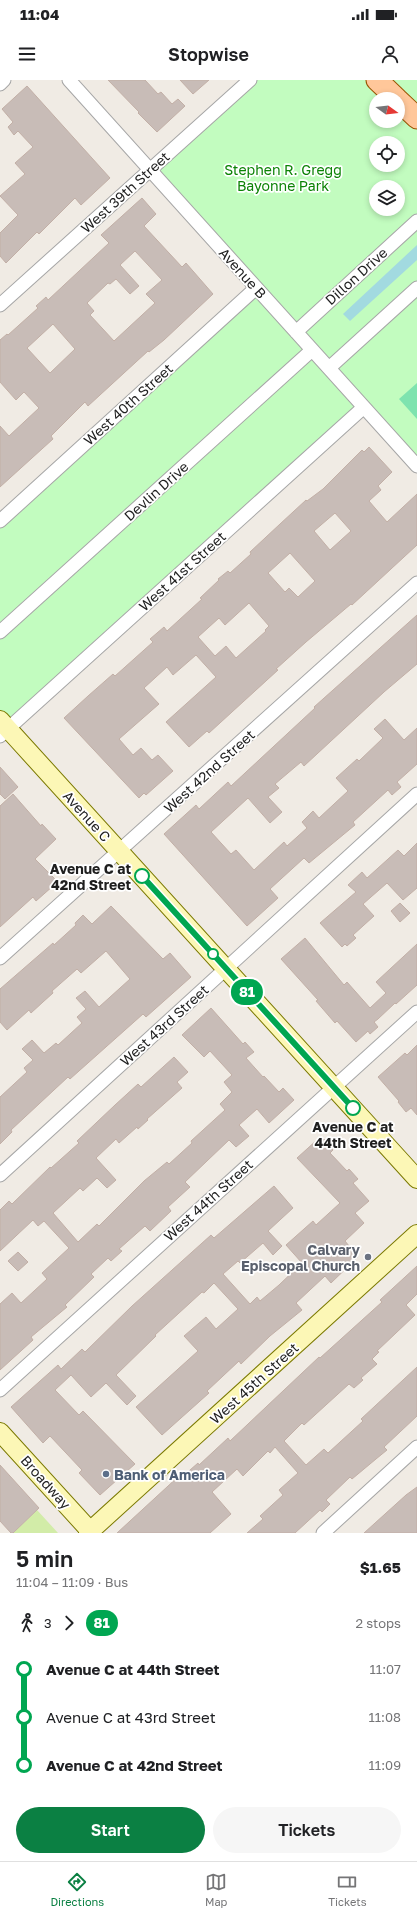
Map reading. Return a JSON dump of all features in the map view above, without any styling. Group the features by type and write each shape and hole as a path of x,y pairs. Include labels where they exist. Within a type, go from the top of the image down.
{"main road":[{"path":"377,80 389,92"},
{"path":"405,107 417,118"},
{"name":"Avenue C","path":"3,728 119,852 417,1179"},
{"name":"West 45th Street","path":"90,1532 417,1234"},
{"name":"Broadway","path":"0,1432 90,1532"}],"street":[{"path":"0,84 4,80"},
{"name":"Avenue B","path":"69,80 417,466"},
{"name":"West 39th Street","path":"0,304 250,80"},
{"name":"Dillon Drive","path":"296,332 417,221"},
{"name":"West 40th Street","path":"0,521 256,288"},
{"path":"329,368 417,288"},
{"name":"Devlin Drive","path":"0,632 312,350"},
{"name":"West 41st Street","path":"3,728 364,407"},
{"name":"West 42nd Street","path":"0,958 417,583"},
{"name":"West 43rd Street","path":"0,1175 417,794"},
{"name":"West 44th Street","path":"0,1390 417,1012"},
{"path":"323,1533 417,1447"}],"green space":[{"name":"Stephen R. Gregg Bayonne Park","path":"250,80 417,80 417,465 364,407 8,729 0,720 0,521 256,288 150,170"},
{"path":"417,383 417,419 399,399"},
{"path":"37,1510 58,1533 13,1533"}],"water":[{"path":"417,245 417,260 350,321 343,314"}],"building":[{"path":"108,80 145,80 158,94 161,92 172,104 178,99 185,106 157,132"},
{"path":"180,80 209,80 193,94"},
{"path":"27,86 110,178 81,205 75,198 39,234 37,232 6,263 0,256 0,233 18,215 0,196 25,174 15,163 33,147 18,131 14,135 8,127 13,122 2,109"},
{"path":"142,198 156,214 144,226 182,267 186,263 213,294 164,340 149,352 148,351 88,406 85,402 51,436 53,439 0,487 0,426 9,436 39,408 24,392 16,400 0,382 0,340 7,334 8,335 38,308 36,306 46,297 48,300 109,243 101,235","holes":["135,251 162,280 146,294 155,303 114,341 90,315 94,311 87,303 108,283 110,284 116,279 130,294 139,286 120,265","53,324 75,349 50,373 27,348"]},
{"path":"369,447 392,472 378,486 381,490 369,501 387,522 417,494 417,545 352,605 351,604 276,669 278,670 209,733 207,731 189,747 166,722 216,677 196,655 173,675 167,667 144,688 159,704 119,739 133,755 141,748 152,760 158,755 173,771 146,795 144,793 139,798 64,718 113,674 115,676 153,642 150,639 164,627 167,631 202,599 200,598 219,580 218,579 228,571 230,573 251,554 250,552 306,500 307,501 323,489 362,450 364,452","holes":["335,513 351,531 330,550 314,531","290,553 315,581 298,597 289,588 285,592 268,573","249,603 269,626 265,630 266,631 236,658 226,646 215,656 198,637 219,618 225,625"]},
{"path":"417,615 417,664 384,692 304,766 301,762 275,784 279,788 268,797 282,812 270,823 248,798 211,832 231,854 236,850 254,870 284,842 287,846 307,828 302,822 313,811 319,818 348,791 336,778 357,759 359,761 383,738 374,729 385,719 404,740 417,728 417,764 397,782 401,787 392,795 388,790 353,822 355,825 309,863 304,858 270,889 278,898 247,926 164,834 196,805 199,809 228,782 231,786 315,708 314,707"},
{"path":"0,767 18,787 5,799 0,794"},
{"path":"13,794 41,826 42,824 56,839 35,859 56,880 51,884 53,886 36,901 33,897 0,927 0,806"},
{"path":"417,843 417,888 403,900 387,883 363,904 374,916 353,935 356,938 347,946 345,944 342,947 320,923 356,892 348,885 362,872 367,878 398,850 404,856"},
{"path":"400,903 410,913 400,922 391,911"},
{"path":"111,906 163,959 170,953 191,977 146,1017 143,1014 70,1079 68,1077 11,1130 12,1132 0,1144 0,1097 27,1072 24,1068 33,1060 22,1049 32,1040 44,1053 56,1043 58,1045 82,1023 77,1017 86,1009 76,998 85,991 99,1007 130,979 106,951 81,973 77,969 52,991 53,993 31,1013 29,1010 7,1030 0,1022 0,989 53,943 54,945 76,925 75,923 83,915 92,924"},
{"path":"305,938 344,985 347,982 370,1008 386,993 376,982 417,944 417,985 374,1022 378,1027 370,1034 368,1031 356,1042 337,1021 335,1023 316,1001 318,1000 281,959"},
{"path":"211,1008 243,1044 245,1042 254,1052 246,1058 263,1077 264,1076 279,1092 283,1088 294,1100 269,1123 257,1109 239,1125 249,1136 236,1147 229,1140 185,1182 190,1187 168,1207 171,1211 150,1231 145,1226 119,1249 122,1251 111,1261 108,1258 91,1274 94,1277 65,1305 67,1307 31,1337 33,1340 0,1370 0,1304 12,1293 21,1303 47,1279 42,1273 69,1248 44,1221 38,1226 33,1220 0,1251 0,1210 9,1201 12,1204 50,1167 51,1168 79,1143 77,1141 138,1084 141,1087 174,1057 188,1072 177,1082 182,1088 138,1129 137,1127 119,1143 116,1139 96,1158 116,1180 107,1188 97,1178 83,1191 80,1188 53,1213 78,1242 97,1224 99,1226 144,1181 167,1162 169,1164 192,1143 191,1141 225,1110 220,1104 232,1092 224,1082 232,1075 210,1051 204,1057 182,1035"},
{"path":"417,1045 417,1115 411,1108 406,1112 398,1102 399,1101 378,1077 405,1053 407,1055"},
{"path":"318,1139 321,1142 324,1139 333,1150 330,1153 347,1171 349,1169 358,1179 353,1183 369,1201 355,1213 364,1223 345,1241 358,1257 331,1283 325,1276 296,1303 302,1310 270,1336 241,1364 239,1361 207,1391 209,1393 162,1435 136,1407 198,1351 184,1336 206,1317 216,1329 238,1309 214,1283 155,1335 156,1336 116,1375 136,1396 127,1405 106,1383 91,1397 71,1375 55,1390 79,1415 83,1411 135,1464 100,1495 79,1473 82,1470 50,1436 43,1443 11,1407 58,1365 61,1369 82,1349 85,1352 132,1306 211,1235 214,1238 274,1186 293,1208 268,1231 282,1246 273,1255 263,1243 240,1263 238,1261 223,1274 250,1304 257,1297 260,1301 279,1285 302,1263 286,1245 313,1221 316,1225 340,1203 297,1158"},
{"path":"18,1252 28,1262 18,1271 8,1261"},
{"path":"417,1266 417,1294 406,1305 415,1315 377,1351 379,1352 372,1359 377,1364 361,1378 363,1380 354,1388 349,1384 304,1425 302,1423 284,1441 306,1465 324,1449 328,1453 363,1421 361,1419 417,1367 417,1416 384,1447 387,1450 352,1479 350,1477 326,1500 330,1504 322,1512 320,1510 295,1533 247,1533 263,1519 260,1516 283,1495 279,1490 298,1473 275,1447 270,1453 268,1451 243,1476 237,1469 212,1492 231,1514 210,1533 117,1533 180,1475 182,1477 198,1463 199,1465 228,1438 230,1441 319,1357 320,1358 382,1302 380,1300"},
{"path":"0,1465 39,1508 13,1533 11,1533 0,1521"},
{"path":"417,1487 417,1533 364,1533 406,1495"}],"bus line":[{"name":"81","path":"142,876 353,1108"}],"place":[{"name":"Avenue C at 42nd Street","path":"142,876"},
{"name":"Avenue C at 44th Street","path":"353,1108"},
{"name":"Calvary Episcopal Church","path":"368,1257"},
{"name":"Bank of America","path":"106,1474"}]}
